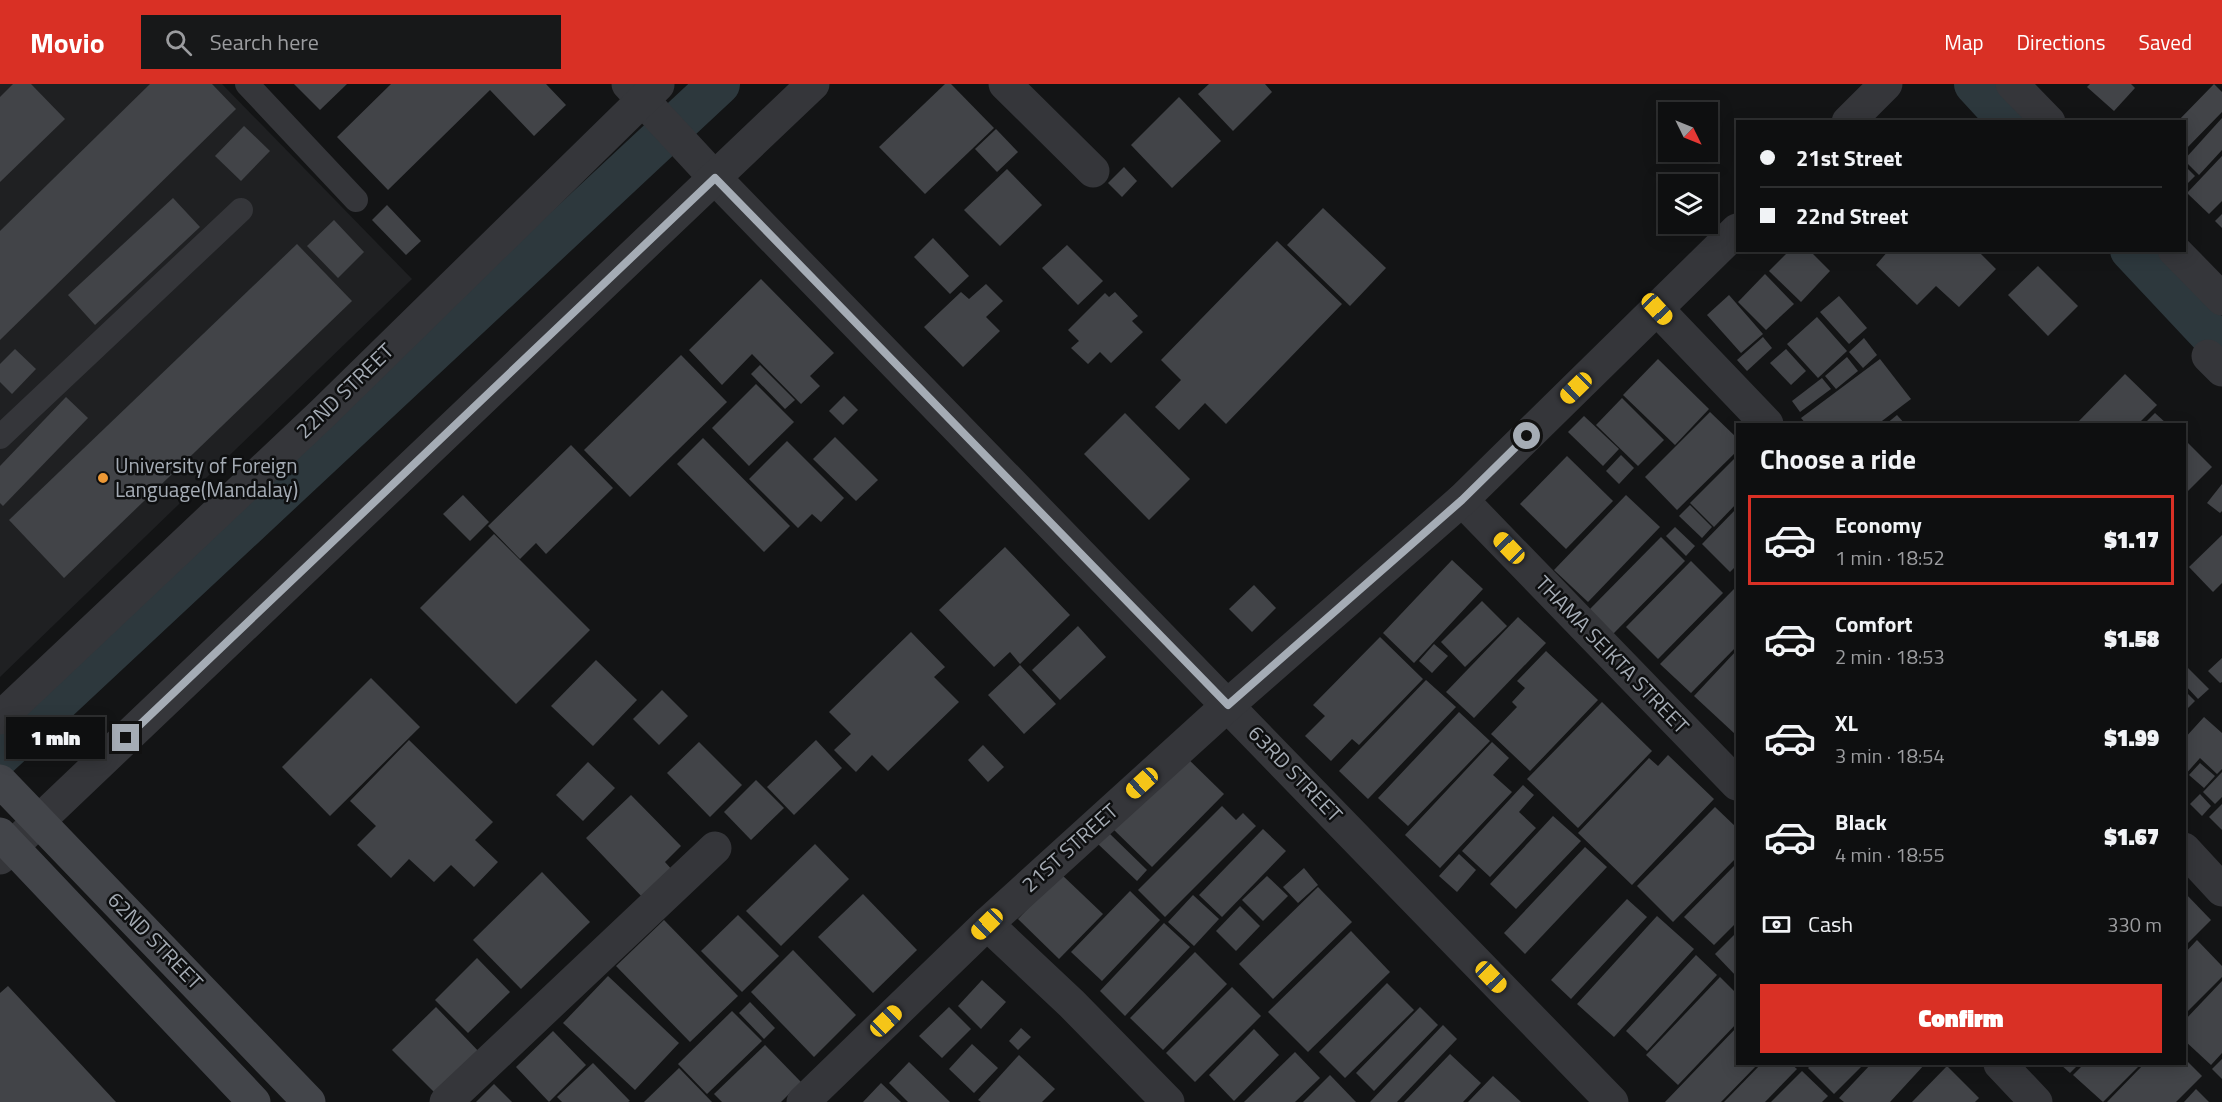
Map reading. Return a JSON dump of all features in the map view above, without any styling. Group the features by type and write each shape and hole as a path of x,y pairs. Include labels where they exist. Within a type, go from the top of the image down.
{"main road":[{"name":"62ND STREET","path":"0,781 309,1102"},
{"name":"62ND STREET","path":"4,843 254,1102"}],"street":[{"path":"4,843 813,84"},
{"path":"1005,84 1093,171"},
{"path":"1850,120 1886,84"},
{"path":"2012,84 2047,120"},
{"name":"63RD STREET","path":"648,97 715,178 1612,1102"},
{"name":"22ND STREET","path":"0,718 315,421 648,97"},
{"name":"21ST STREET","path":"802,1102 987,924 1228,705 1462,500 1736,231"},
{"path":"2176,252 2222,299"},
{"path":"1657,309 1766,423"},
{"name":"THAMA SEIKTA STREET","path":"1462,500 1736,783"},
{"path":"446,1102 716,848"},
{"path":"2186,851 2222,890"},
{"path":"987,924 1072,1004 1168,1102"},
{"path":"2001,1065 2036,1102"}],"lane":[{"path":"247,84 356,200"},
{"path":"0,437 241,210"}],"shaded area":[{"name":"University of Foreign Language(Mandalay)","path":"0,84 222,84 412,279 0,677"}],"building":[{"path":"13,84 31,84 65,119 0,182 0,97"},
{"path":"150,84 212,84 236,109 0,340 0,231"},
{"path":"294,84 347,84 320,110"},
{"path":"391,84 546,84 566,105 534,136 490,90 388,190 337,137"},
{"path":"945,84 951,84 994,128 925,194 879,147"},
{"path":"1209,84 1265,84 1272,92 1233,131 1198,94"},
{"path":"2090,84 2131,84 2135,88 2114,111 2087,87"},
{"path":"2214,84 2222,92 2222,112 2186,149 2186,120 2179,120"},
{"path":"1179,97 1221,141 1172,188 1131,145"},
{"path":"2222,118 2222,150 2199,175 2186,162 2186,158"},
{"path":"244,126 270,151 241,181 215,156"},
{"path":"996,129 1018,152 997,172 975,149"},
{"path":"2222,156 2222,201 2209,214 2187,193"},
{"path":"1124,167 1137,181 1122,197 1108,183"},
{"path":"2186,167 2195,176 2186,185"},
{"path":"1007,169 1042,205 1000,246 964,210"},
{"path":"173,198 200,227 95,325 68,295"},
{"path":"387,205 421,241 406,255 372,220"},
{"path":"1323,208 1386,268 1350,306 1287,245"},
{"path":"2222,214 2222,228 2215,221"},
{"path":"334,220 364,252 338,278 307,246"},
{"path":"933,238 969,276 950,294 914,257"},
{"path":"1277,241 1342,304 1226,424 1205,403 1179,430 1155,407 1181,380 1161,360"},
{"path":"297,244 352,301 64,578 9,520"},
{"path":"1067,245 1103,281 1078,305 1042,268"},
{"path":"1788,252 1811,252 1830,271 1801,302 1769,271"},
{"path":"1887,252 1979,252 1996,269 1959,307 1936,286 1917,305 1876,265"},
{"path":"2038,266 2078,306 2048,336 2008,295"},
{"path":"1765,274 1794,304 1766,330 1738,302"},
{"path":"761,279 834,353 810,376 820,386 801,404 752,354 722,385 689,350"},
{"path":"986,284 1003,301 986,317 1000,331 963,367 924,327 961,292 969,299"},
{"path":"1115,292 1138,316 1132,321 1143,332 1111,363 1100,352 1088,364 1071,348 1079,341 1068,330 1105,293 1109,297"},
{"path":"1729,295 1763,334 1741,353 1707,315"},
{"path":"1839,296 1867,328 1849,344 1820,312"},
{"path":"1817,317 1847,351 1818,378 1787,344"},
{"path":"1763,337 1772,348 1747,371 1737,360"},
{"path":"1864,338 1877,355 1863,368 1849,352"},
{"path":"15,349 36,369 12,394 0,382 0,364"},
{"path":"1786,349 1806,371 1791,385 1770,363"},
{"path":"681,355 727,402 630,497 584,450"},
{"path":"1847,357 1858,371 1836,389 1825,376"},
{"path":"1658,359 1709,409 1675,445 1623,395"},
{"path":"1880,359 1911,399 1879,423 1805,423 1801,418"},
{"path":"760,365 795,400 785,409 751,374"},
{"path":"2125,374 2157,405 2139,423 2077,423"},
{"path":"1822,378 1831,389 1800,412 1792,401"},
{"path":"756,384 794,422 749,466 712,428"},
{"path":"844,396 858,410 843,425 829,411"},
{"path":"66,397 88,418 3,506 0,503 0,466"},
{"path":"1622,398 1664,440 1638,466 1596,425"},
{"path":"1710,412 1736,437 1736,452 1677,510 1645,477"},
{"path":"1125,413 1190,479 1149,520 1084,454"},
{"path":"2155,413 2166,423 2145,423"},
{"path":"1897,415 1904,423 1887,423"},
{"path":"1584,416 1619,449 1603,466 1568,432"},
{"path":"835,437 878,480 856,501 813,459"},
{"path":"703,438 790,526 764,552 677,464"},
{"path":"787,441 844,498 821,522 812,514 798,528 749,479"},
{"path":"2186,441 2212,467 2186,493"},
{"path":"571,445 613,488 546,554 536,543 520,559 488,526"},
{"path":"1621,455 1634,468 1619,484 1606,471"},
{"path":"1567,456 1613,501 1566,549 1520,504"},
{"path":"1736,457 1736,504 1714,527 1690,503"},
{"path":"2222,484 2222,511 2220,513 2207,503"},
{"path":"463,495 489,522 470,541 443,514"},
{"path":"1626,495 1660,527 1588,602 1554,570"},
{"path":"1690,505 1712,527 1702,538 1679,516"},
{"path":"1736,509 1736,566 1730,572 1702,544"},
{"path":"1675,527 1695,546 1686,556 1666,536"},
{"path":"494,534 590,630 516,704 420,608"},
{"path":"2222,535 2222,583 2213,592 2189,567"},
{"path":"1661,537 1685,561 1613,634 1589,610"},
{"path":"1005,547 1070,615 1020,664 1010,652 994,667 939,610"},
{"path":"1452,560 1483,589 1414,663 1383,633"},
{"path":"1691,561 1723,593 1658,659 1626,627"},
{"path":"1254,585 1276,608 1252,632 1229,609"},
{"path":"1734,589 1736,591 1736,647 1691,693 1660,664"},
{"path":"1482,601 1507,626 1465,667 1441,642"},
{"path":"1518,617 1546,643 1474,718 1446,692"},
{"path":"1078,626 1106,657 1060,700 1032,670"},
{"path":"911,632 945,667 934,677 959,702 888,771 872,755 856,772 834,750 851,734 829,712"},
{"path":"1380,637 1423,679 1359,745 1352,739 1331,761 1305,736 1325,716 1313,705"},
{"path":"1434,644 1448,656 1432,673 1419,661"},
{"path":"1546,651 1598,700 1530,771 1491,734 1517,707 1512,702 1525,688 1517,681"},
{"path":"1736,651 1736,733 1694,696"},
{"path":"2222,658 2222,682 2220,683 2208,671"},
{"path":"596,660 637,700 593,746 551,706"},
{"path":"1020,665 1056,704 1024,734 988,695"},
{"path":"2186,666 2209,689 2198,699 2186,686"},
{"path":"371,678 420,727 330,816 282,767"},
{"path":"1426,680 1456,707 1368,799 1339,771"},
{"path":"662,690 688,716 659,745 633,719"},
{"path":"2186,692 2195,701 2186,710"},
{"path":"1602,702 1652,751 1578,828 1527,779"},
{"path":"1459,712 1490,741 1408,826 1378,798"},
{"path":"2204,717 2222,733 2222,769 2217,774 2200,758 2186,774 2186,737"},
{"path":"409,740 493,822 475,840 498,862 474,887 451,865 434,882 409,859 391,878 357,845 376,826 350,801"},
{"path":"816,740 842,768 794,815 767,787"},
{"path":"699,742 742,785 710,817 667,773"},
{"path":"1492,742 1509,758 1493,775 1512,792 1440,868 1405,835"},
{"path":"983,745 1004,767 988,782 968,760"},
{"path":"1183,754 1224,794 1152,867 1111,827"},
{"path":"1668,755 1714,799 1632,885 1578,833 1649,758 1658,766"},
{"path":"588,762 615,788 583,821 556,795"},
{"path":"2200,763 2215,776 2204,788 2189,775"},
{"path":"2222,772 2222,797 2215,804 2203,792"},
{"path":"756,780 784,808 751,840 724,812"},
{"path":"1523,785 1534,795 1519,812 1536,828 1490,877 1462,851"},
{"path":"2200,794 2211,806 2202,816 2190,804"},
{"path":"631,795 681,846 665,862 674,872 645,900 586,838"},
{"path":"2222,804 2222,830 2209,817"},
{"path":"1222,806 1236,820 1243,813 1256,826 1165,917 1138,890"},
{"path":"1715,807 1736,827 1736,858 1673,922 1637,886"},
{"path":"1553,816 1581,841 1516,909 1490,884"},
{"path":"1263,829 1286,851 1222,917 1199,895"},
{"path":"1109,833 1147,870 1137,881 1098,844"},
{"path":"815,844 849,879 781,946 746,911"},
{"path":"1585,847 1607,867 1525,954 1504,933"},
{"path":"1459,854 1476,870 1457,892 1439,876"},
{"path":"1736,864 1736,923 1714,945 1684,917"},
{"path":"1304,868 1318,885 1298,903 1283,887"},
{"path":"542,872 590,922 521,989 473,940"},
{"path":"1061,874 1103,914 1059,959 1018,919"},
{"path":"1267,876 1288,896 1263,921 1242,900"},
{"path":"1318,887 1352,922 1273,999 1239,964"},
{"path":"1130,891 1160,920 1102,981 1071,952"},
{"path":"863,894 917,950 873,993 818,937"},
{"path":"2186,894 2211,920 2186,945"},
{"path":"1193,895 1219,919 1194,946 1168,922"},
{"path":"1627,899 1647,917 1571,999 1551,980"},
{"path":"1240,906 1260,926 1236,951 1216,931"},
{"path":"738,915 779,956 742,992 701,951"},
{"path":"1657,916 1694,949 1614,1037 1577,1004"},
{"path":"664,920 738,996 690,1042 616,966"},
{"path":"1164,923 1190,947 1125,1016 1100,991"},
{"path":"1351,931 1390,972 1308,1052 1268,1012"},
{"path":"1736,933 1736,976 1715,954"},
{"path":"2197,940 2222,966 2222,977 2186,1013 2186,952"},
{"path":"793,950 856,1015 814,1057 751,992"},
{"path":"1195,952 1227,984 1163,1050 1130,1018"},
{"path":"1696,955 1717,975 1647,1051 1626,1031"},
{"path":"477,958 510,992 468,1033 435,1000"},
{"path":"608,976 679,1043 635,1090 563,1023"},
{"path":"1720,977 1736,993 1736,1024 1678,1085 1646,1055"},
{"path":"982,980 1006,1002 981,1029 958,1006"},
{"path":"2222,981 2222,1053 2211,1065 2186,1042 2186,1019"},
{"path":"1387,983 1414,1010 1345,1078 1319,1052"},
{"path":"8,986 116,1102 0,1102 0,993"},
{"path":"1232,987 1261,1016 1195,1082 1166,1053"},
{"path":"750,1002 775,1028 764,1039 739,1013"},
{"path":"436,1007 483,1056 440,1098 392,1050"},
{"path":"949,1007 971,1029 942,1058 919,1036"},
{"path":"1420,1007 1438,1025 1374,1091 1356,1073"},
{"path":"732,1011 762,1041 707,1094 678,1064"},
{"path":"1443,1025 1457,1039 1397,1102 1370,1102"},
{"path":"1021,1028 1031,1037 1018,1050 1009,1041"},
{"path":"1736,1028 1736,1065 1757,1065 1721,1102 1665,1102"},
{"path":"1254,1029 1279,1055 1234,1101 1209,1075"},
{"path":"553,1031 586,1065 549,1102 516,1067"},
{"path":"972,1044 998,1068 974,1093 949,1069"},
{"path":"765,1045 801,1082 781,1102 722,1102 714,1094"},
{"path":"1295,1052 1320,1078 1295,1102 1244,1102"},
{"path":"1450,1054 1481,1083 1463,1102 1404,1102"},
{"path":"1019,1055 1055,1089 1042,1102 981,1102 978,1100"},
{"path":"2222,1059 2222,1079 2212,1069"},
{"path":"2186,1060 2202,1076 2176,1102 2107,1102 2143,1065 2186,1065"},
{"path":"909,1062 950,1102 908,1102 889,1083"},
{"path":"593,1063 630,1101 562,1102 557,1097"},
{"path":"1760,1065 1792,1065 1797,1069 1765,1102 1724,1102"},
{"path":"1811,1065 1863,1065 1834,1094 1808,1068"},
{"path":"1870,1065 1924,1065 1890,1102 1844,1102 1839,1098"},
{"path":"2061,1065 2078,1065 2070,1073"},
{"path":"2083,1065 2140,1065 2103,1102 2073,1075"},
{"path":"1947,1066 1979,1098 1975,1102 1912,1102"},
{"path":"679,1068 712,1102 644,1102"},
{"path":"1802,1071 1828,1096 1822,1102 1771,1102"},
{"path":"1330,1075 1356,1102 1303,1102"},
{"path":"1493,1076 1521,1102 1468,1102"},
{"path":"881,1083 901,1102 863,1102"},
{"path":"494,1084 512,1102 476,1102"},
{"path":"2196,1089 2209,1102 2184,1102"}],"waterway":[{"path":"0,755 719,84"},
{"path":"1975,84 2008,120"},
{"path":"2133,252 2222,347"}],"place":[{"name":"University of Foreign Language(Mandalay)","path":"103,478"}],"route":[{"path":"126,738 715,178 1228,705 1462,500 1527,436"}]}
